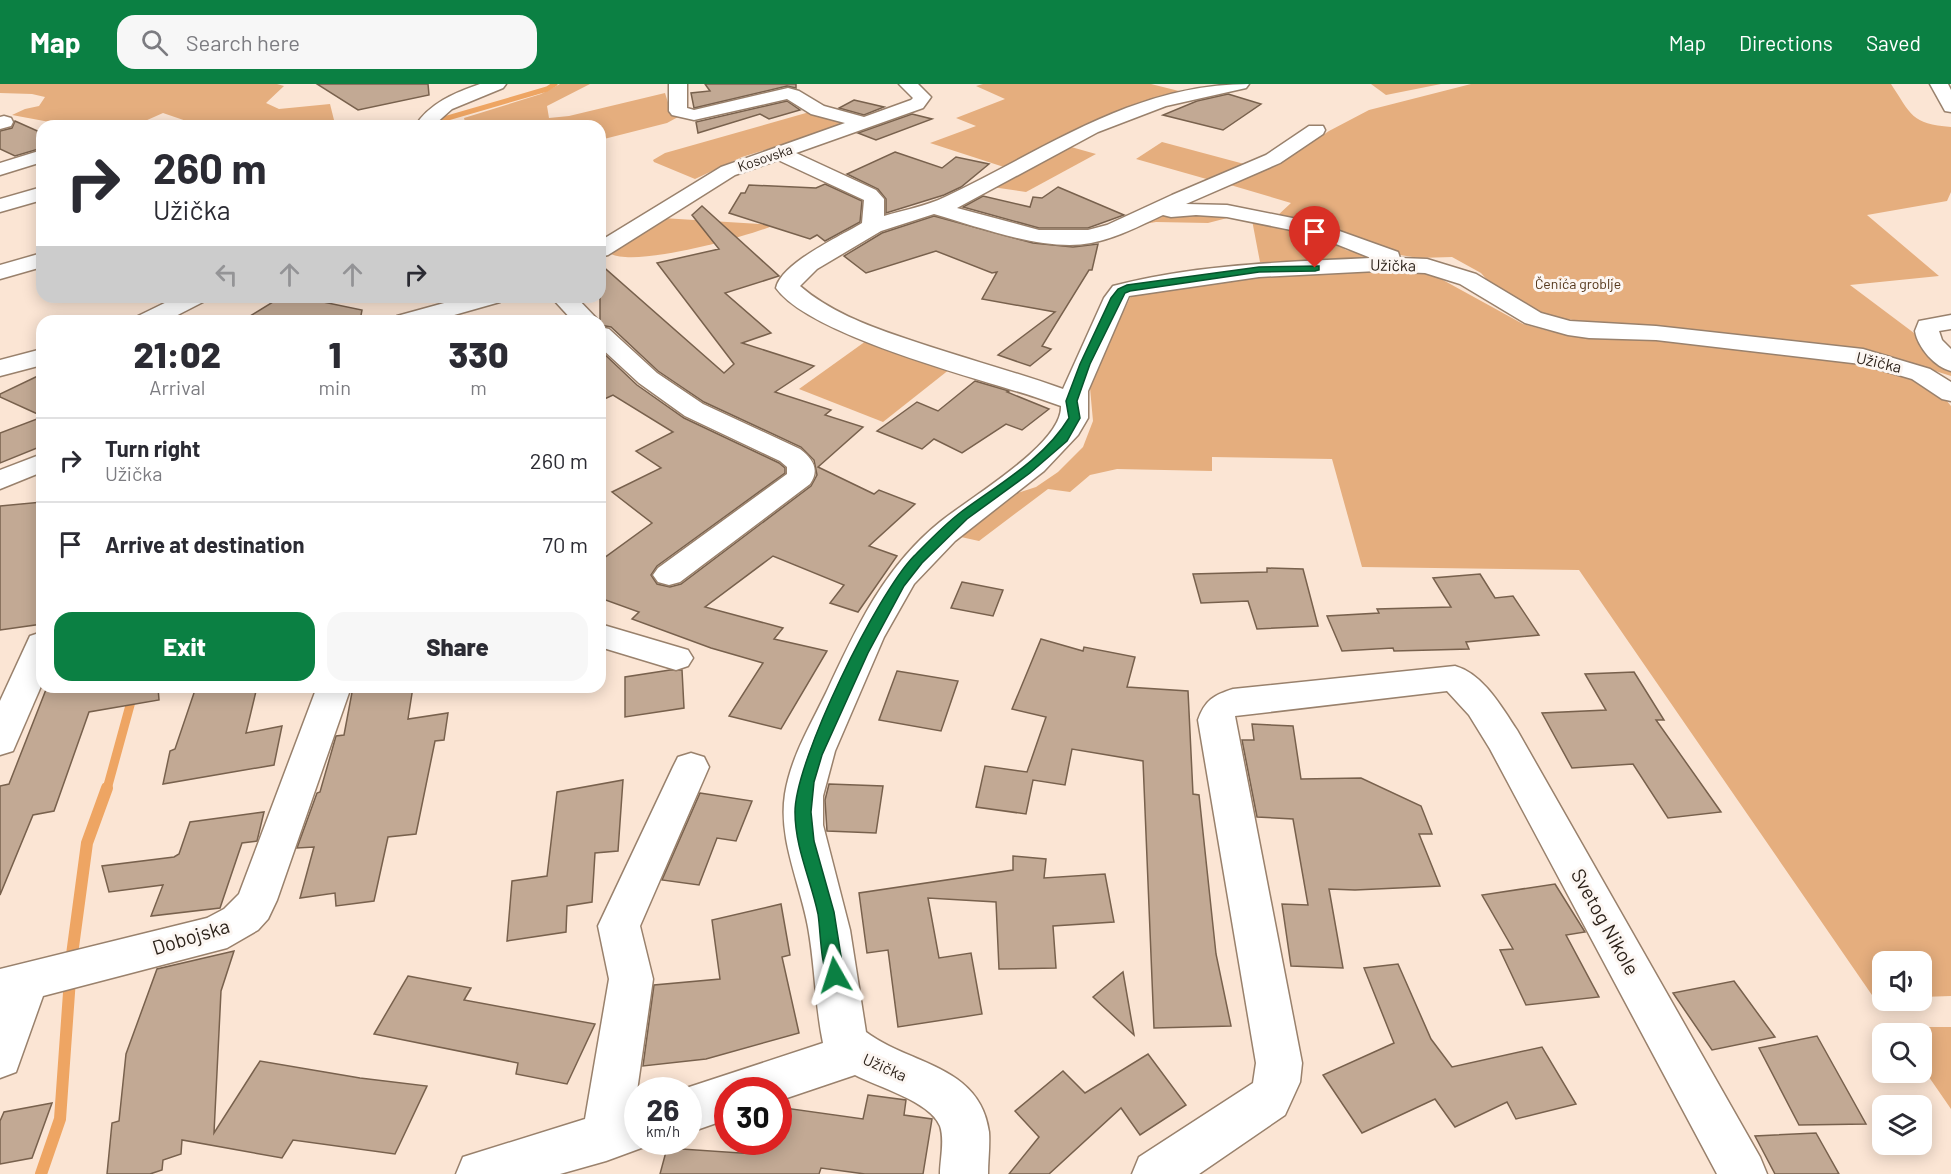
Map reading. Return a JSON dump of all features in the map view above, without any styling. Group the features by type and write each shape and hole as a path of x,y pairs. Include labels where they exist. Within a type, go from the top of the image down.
{"street":[{"path":"429,120 434,114 465,96 497,84"},
{"path":"678,84 678,111 684,114 694,115 788,93 816,108 867,123"},
{"name":"Kosovska","path":"606,246 728,171 921,102 922,98 908,84"},
{"path":"1071,401 862,330 813,308 792,293 788,288 789,282 793,275 873,226 966,196 1058,144 1115,118 1161,102 1240,84"},
{"path":"1939,84 1951,107"},
{"path":"934,208 1011,230 1058,238 1088,237 1102,234 1273,159 1316,130"},
{"path":"779,153 869,194 874,199 873,226"},
{"path":"0,169 36,158"},
{"path":"0,206 36,195"},
{"path":"1148,214 1196,209 1227,210 1317,229 1357,246 1412,264"},
{"path":"0,272 36,262"},
{"name":"Užička","path":"964,1174 964,1127 956,1107 928,1086 856,1054 846,1044 826,912 806,841 803,812 806,782 815,755 861,653 898,584 917,560 963,517 1026,471 1063,438 1075,418 1071,401 1085,364 1116,298 1127,288 1259,270 1412,264 1445,270 1468,279 1526,314 1568,328 1589,331 1656,333 1847,355 1910,369 1950,384"},
{"path":"159,315 183,303"},
{"path":"427,315 470,303"},
{"path":"569,303 581,315"},
{"path":"1950,384 1926,330 1928,326 1951,322"},
{"path":"606,340 648,378 694,410 790,455 801,464 800,478 669,575"},
{"path":"0,368 36,359"},
{"path":"0,480 36,465"},
{"path":"606,637 676,658"},
{"path":"0,741 36,658"},
{"name":"Svetog Nikole","path":"1156,1174 1269,1100 1277,1082 1279,1063 1228,793 1216,720 1218,711 1225,704 1233,702 1455,678 1475,697 1510,754 1587,889 1743,1174"},
{"name":"Dobojska","path":"42,977 212,935 240,922 251,910 332,693"},
{"path":"480,1174 622,1132 631,979 619,926 691,767"},
{"path":"0,1057 42,977"},
{"path":"786,1077 856,1054"}],"green space":[{"path":"0,84 277,84 284,86 266,103 279,109 330,104 334,120 183,120 163,113 147,120 39,120 12,115 39,106 45,97 32,94 0,93"},
{"path":"560,84 590,84 547,106 549,118 569,116 665,93 672,115 678,117 667,123 606,138 606,120 464,120 464,118 541,94"},
{"path":"983,84 1151,84 1187,93 1125,108 1007,168 930,143 976,126 956,118 1005,99 976,86"},
{"path":"1371,84 1441,84 1386,95"},
{"name":"Čenića groblje","path":"1471,84 1891,84 1914,116 1938,126 1951,127 1951,192 1947,201 1867,215 1939,276 1850,285 1918,336 1951,369 1951,376 1873,351 1600,324 1536,313 1495,289 1481,273 1452,257 1419,258 1400,255 1277,216 1291,203 1227,184 1279,164 1329,131 1369,110"},
{"path":"813,111 848,121 845,125 742,157 695,179 653,160 665,153"},
{"path":"1162,142 1248,165 1210,180 1136,159"},
{"path":"1064,145 1096,154 1026,192 992,187"},
{"path":"1193,211 1235,216 1208,223 1156,222 1138,225 1154,217"},
{"path":"662,218 775,225 717,243 667,254 625,257 611,254"},
{"path":"1252,220 1324,236 1346,250 1380,258 1302,264 1260,262"},
{"path":"1409,268 1432,274 1523,324 1549,331 1571,335 1660,338 1756,352 1858,363 1924,382 1942,395 1951,406 1951,996 1932,997 1932,951 1872,951 1872,995 1579,570 1362,567 1332,459 1212,457 1212,471 1117,469 1090,475 1070,492 1048,489 979,541 952,535 1008,496 1036,487 1058,472 1083,447 1093,421 1090,388 1103,353 1133,292 1220,279"},
{"path":"866,341 950,369 883,422 799,389"},
{"path":"1932,1027 1951,1027 1951,1109 1932,1081"}],"building":[{"path":"317,84 428,84 429,95 358,110"},
{"path":"705,84 796,84 796,88 787,86 694,108 691,93 710,91"},
{"path":"1228,94 1261,104 1223,130 1163,115 1197,101"},
{"path":"854,100 884,107 864,115 839,108"},
{"path":"787,101 800,110 769,119 760,114 698,133 696,122"},
{"path":"912,114 932,119 876,140 858,133"},
{"path":"15,121 36,130 36,150 15,156 0,149 0,131 12,128"},
{"path":"895,152 942,168 956,157 989,164 961,187 944,195 886,213 886,199 878,189 847,174"},
{"path":"825,184 862,201 860,222 825,241 817,235 810,239 729,213 741,193 745,193 749,185 816,188"},
{"path":"1058,187 1124,215 1088,228 1039,228 963,207 983,196 1030,207 1033,197 1042,198"},
{"path":"702,206 779,276 725,293 771,333 742,343 814,366 775,392 831,410 825,415 863,427 818,467 874,494 879,490 915,504 869,546 897,556 858,612 830,603 844,585 773,556 705,607 783,628 774,639 827,651 781,729 729,716 763,663 711,648 632,619 639,612 606,600 606,557 652,523 612,492 661,468 636,451 673,432 613,395 606,398 606,356 637,385 684,418 779,463 785,468 785,473 657,566 651,575 657,584 670,587 681,584 811,486 817,475 814,460 801,447 704,402 658,371 611,327 606,326 606,315 600,315 600,303 606,303 606,269 724,373 734,364 657,263 719,249 692,215"},
{"path":"934,216 1033,243 1073,247 1098,244 1092,270 1089,270 1042,346 1051,349 1030,366 998,355 1055,312 982,299 997,272 992,273 936,251 866,273 844,256 882,233"},
{"path":"271,303 328,303 362,310 361,315 252,315"},
{"path":"36,377 36,413 0,397 0,394"},
{"path":"975,381 1009,391 1007,392 1049,409 1022,430 1006,424 962,453 934,439 922,449 877,431 917,402 938,411"},
{"path":"36,419 36,448 0,463 0,433"},
{"path":"36,503 36,625 0,630 0,506"},
{"path":"1267,568 1303,569 1318,626 1257,629 1248,601 1201,603 1193,574 1267,572"},
{"path":"1480,574 1495,598 1513,596 1539,635 1466,642 1469,649 1394,651 1393,648 1342,651 1327,616 1379,613 1377,609 1451,607 1433,578"},
{"path":"962,582 1003,590 993,616 951,608"},
{"path":"1041,639 1083,651 1084,647 1135,657 1127,687 1188,691 1193,794 1199,795 1216,954 1231,1026 1154,1028 1143,761 1072,749 1065,785 1033,780 1026,814 976,807 985,766 1027,772 1046,717 1012,709"},
{"path":"682,670 684,708 625,717 625,677"},
{"path":"897,671 958,681 941,731 879,720"},
{"path":"1634,672 1664,720 1656,720 1721,812 1668,818 1633,764 1572,768 1542,713 1606,710 1585,674"},
{"path":"45,693 158,693 159,700 89,712 54,811 33,815 0,895 0,786 9,784"},
{"path":"194,693 256,693 246,733 282,726 274,765 163,784 170,751 175,749"},
{"path":"352,693 412,693 408,719 448,713 444,740 435,741 416,834 388,837 374,901 336,906 335,893 300,898 314,847 297,848 317,793 320,792 336,736 344,735"},
{"path":"1252,724 1293,726 1301,779 1361,778 1421,806 1432,834 1419,834 1440,886 1329,889 1343,968 1291,966 1282,904 1308,905 1293,819 1257,817 1242,740 1254,740"},
{"path":"623,780 618,851 595,853 592,902 567,906 566,932 507,941 512,881 547,876 557,792"},
{"path":"829,784 883,786 876,833 827,831 825,800"},
{"path":"700,793 752,801 736,841 717,838 699,885 662,880"},
{"path":"264,812 257,841 242,843 220,908 151,916 163,885 109,892 102,866 174,857 179,854 190,822"},
{"path":"1013,856 1046,859 1044,878 1105,874 1114,922 1053,926 1056,968 999,969 996,902 928,898 939,958 971,953 982,1014 898,1027 888,950 867,953 859,893 1013,870"},
{"path":"1555,884 1585,932 1566,935 1599,997 1526,1005 1500,950 1513,949 1482,895"},
{"path":"781,904 790,955 782,957 799,1033 706,1059 643,1066 654,985 720,979 712,920"},
{"path":"234,951 221,991 214,1133 260,1061 360,1078 427,1086 395,1154 293,1140 282,1158 182,1140 181,1154 163,1160 162,1170 150,1174 107,1174 112,1123 119,1121 126,1054 157,969"},
{"path":"1398,964 1431,1039 1452,1067 1542,1047 1576,1104 1516,1119 1507,1102 1455,1127 1435,1099 1362,1133 1323,1075 1394,1043 1364,968"},
{"path":"1123,972 1134,1035 1093,997"},
{"path":"408,976 471,988 464,1000 595,1024 567,1084 516,1074 518,1063 374,1034"},
{"path":"1734,981 1775,1037 1712,1050 1673,993"},
{"path":"1817,1036 1866,1124 1799,1125 1759,1048"},
{"path":"1148,1054 1186,1105 1140,1135 1121,1108 1049,1174 1009,1174 1039,1137 1015,1111 1063,1071 1085,1093"},
{"path":"868,1095 906,1100 904,1115 932,1119 923,1174 865,1174 821,1168 819,1174 660,1174 665,1155 702,1155 702,1150 714,1151 714,1155 792,1155 792,1109 863,1119"},
{"path":"52,1103 32,1158 0,1164 0,1121 4,1112"},
{"path":"1816,1133 1839,1174 1775,1174 1755,1136"}],"waterway":[{"path":"441,120 547,89 555,84"},
{"path":"313,315 323,303"},
{"path":"107,789 133,693"},
{"path":"71,962 87,843 107,788"},
{"path":"41,1174 60,1119 70,979"}],"route":[{"path":"835,975 834,954 826,912 814,877 806,841 803,812 806,782 815,755 861,653 898,584 917,560 963,517 1026,471 1056,445 1070,429 1075,418 1071,401 1085,364 1121,291 1127,288 1259,270 1315,268"}]}
